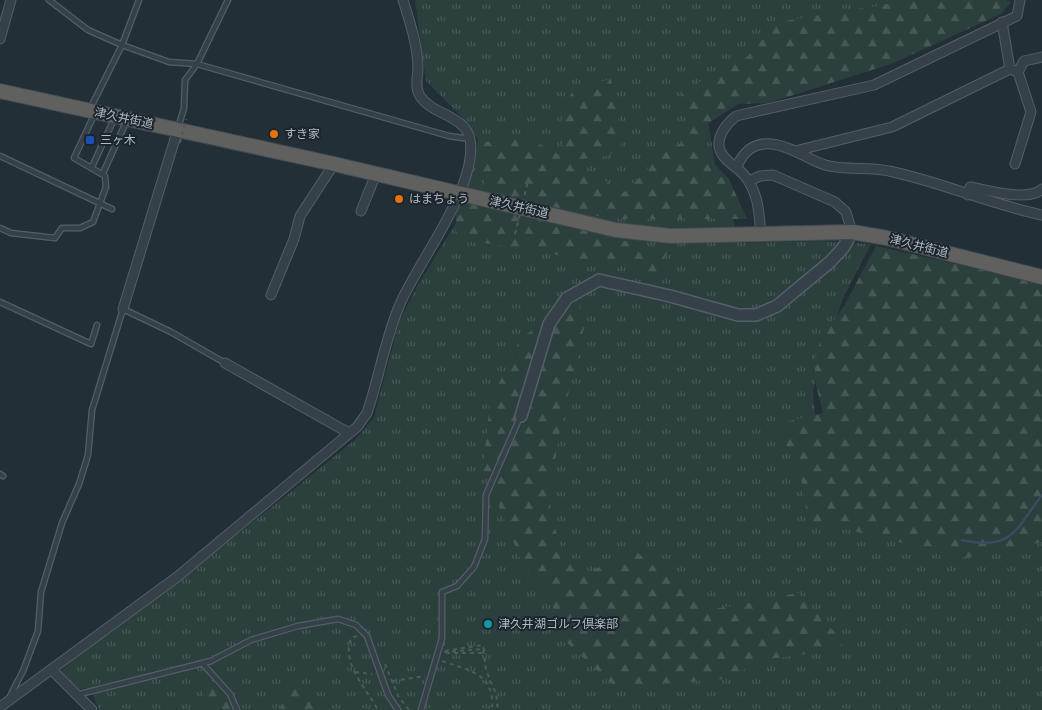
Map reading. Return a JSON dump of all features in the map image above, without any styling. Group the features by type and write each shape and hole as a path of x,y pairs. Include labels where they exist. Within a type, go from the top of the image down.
{"highway":[{"name":"津久井街道","path":"0,91 334,164 616,230 646,234 852,232 887,238 1042,277"}],"street":[{"path":"0,39 11,0"},
{"path":"0,707 177,577 349,434 367,413 401,303 459,193 471,159 470,139 463,126 452,117 433,109 419,95 417,86 418,51 403,0"},
{"path":"761,234 756,194 749,181 736,166 725,159 719,149 720,136 727,124 736,116 874,85 1017,16 1020,0"},
{"path":"1002,22 1014,70 1031,112 1015,164"},
{"path":"795,151 892,127 1014,70 1024,61 1042,57"},
{"path":"123,309 181,131"},
{"path":"736,166 743,152 754,146 772,144 795,151 825,165 890,171 1008,208 1042,215"},
{"path":"271,295 294,239 300,216 334,164"},
{"path":"361,211 376,174"},
{"path":"521,416 549,324 567,298 599,280 670,296 738,316 756,316 777,306 830,262 852,232 846,212 835,202 772,175 760,176 749,181"},
{"path":"968,195 970,188 1026,196 1038,193 1042,189"},
{"path":"225,363 349,434"},
{"path":"52,670 92,710"}],"lane":[{"path":"49,0 88,30 169,62 197,64 449,136 470,139"},
{"path":"103,173 74,158 139,0"},
{"path":"181,131 185,80 197,64 227,1"},
{"path":"92,167 122,117"},
{"path":"0,228 11,233 55,238 62,228 90,225 93,222 106,187 103,173 122,117"},
{"path":"0,156 112,209"},
{"path":"0,302 90,344 97,325"},
{"path":"9,699 23,671 38,631 42,592 62,523 79,484 88,455 92,410 123,309 171,332 225,363"},
{"path":"421,710 442,638 442,592 457,586 474,567 485,540 486,495 521,416"},
{"path":"75,695 202,663 250,640 298,626 338,619 356,625 367,636 388,695 398,710"},
{"path":"202,663 230,694 237,710"}],"path":[{"path":"515,234 528,181"},
{"path":"485,652 455,654 443,652 450,648 482,645 485,652 486,670 496,694 498,710"},
{"path":"460,650 480,649 485,652"},
{"path":"440,655 442,661 468,669 484,680 491,691 492,710"},
{"path":"354,672 387,674 390,681 432,674"}],"green space":[{"path":"415,0 983,0 706,108 716,171 741,243 820,241 871,244 843,298 813,390 819,467 1042,509 1042,710 99,710 90,688 78,689 60,672 84,651 181,579 357,438 374,417 399,322 416,288 462,213 478,139 462,117 426,81"},
{"path":"912,0 1005,0 1011,2 1001,14 891,64 768,103 738,104 704,126 699,148 729,179 747,219 621,219 583,214 490,191 480,175 483,142 527,137 625,192 667,149 685,142 688,122 682,94 725,64 746,58 778,22"},
{"path":"611,79 623,144 607,156 575,160 565,153 563,143 561,127 565,105 574,89"},
{"path":"456,199 550,220 608,238 668,249 658,274 628,265 603,266 540,251 468,241 456,232"},
{"path":"876,246 1042,283 1042,542 965,558 808,520 801,477 776,424 823,413 815,381 815,360 821,338 844,306"},
{"path":"569,285 584,314 584,328 560,429 548,507 562,550 590,572 633,549 706,609 741,605 798,593 842,640 842,649 769,659 719,680 614,686 565,641 547,592 522,563 483,468 490,402 521,338 544,322"},
{"path":"223,681 229,689 229,702 232,710 209,710 203,698 205,687 213,682"},
{"path":"296,686 313,693 318,710 279,710 289,689"}],"waterway":[{"path":"962,540 978,543 991,543 1002,540 1018,528 1042,495"}],"place":[{"name":"すき家","path":"274,134"},
{"name":"三ヶ木","path":"90,140"},
{"name":"はまちょう","path":"399,199"},
{"name":"津久井湖ゴルフ倶楽部","path":"488,624"}]}
